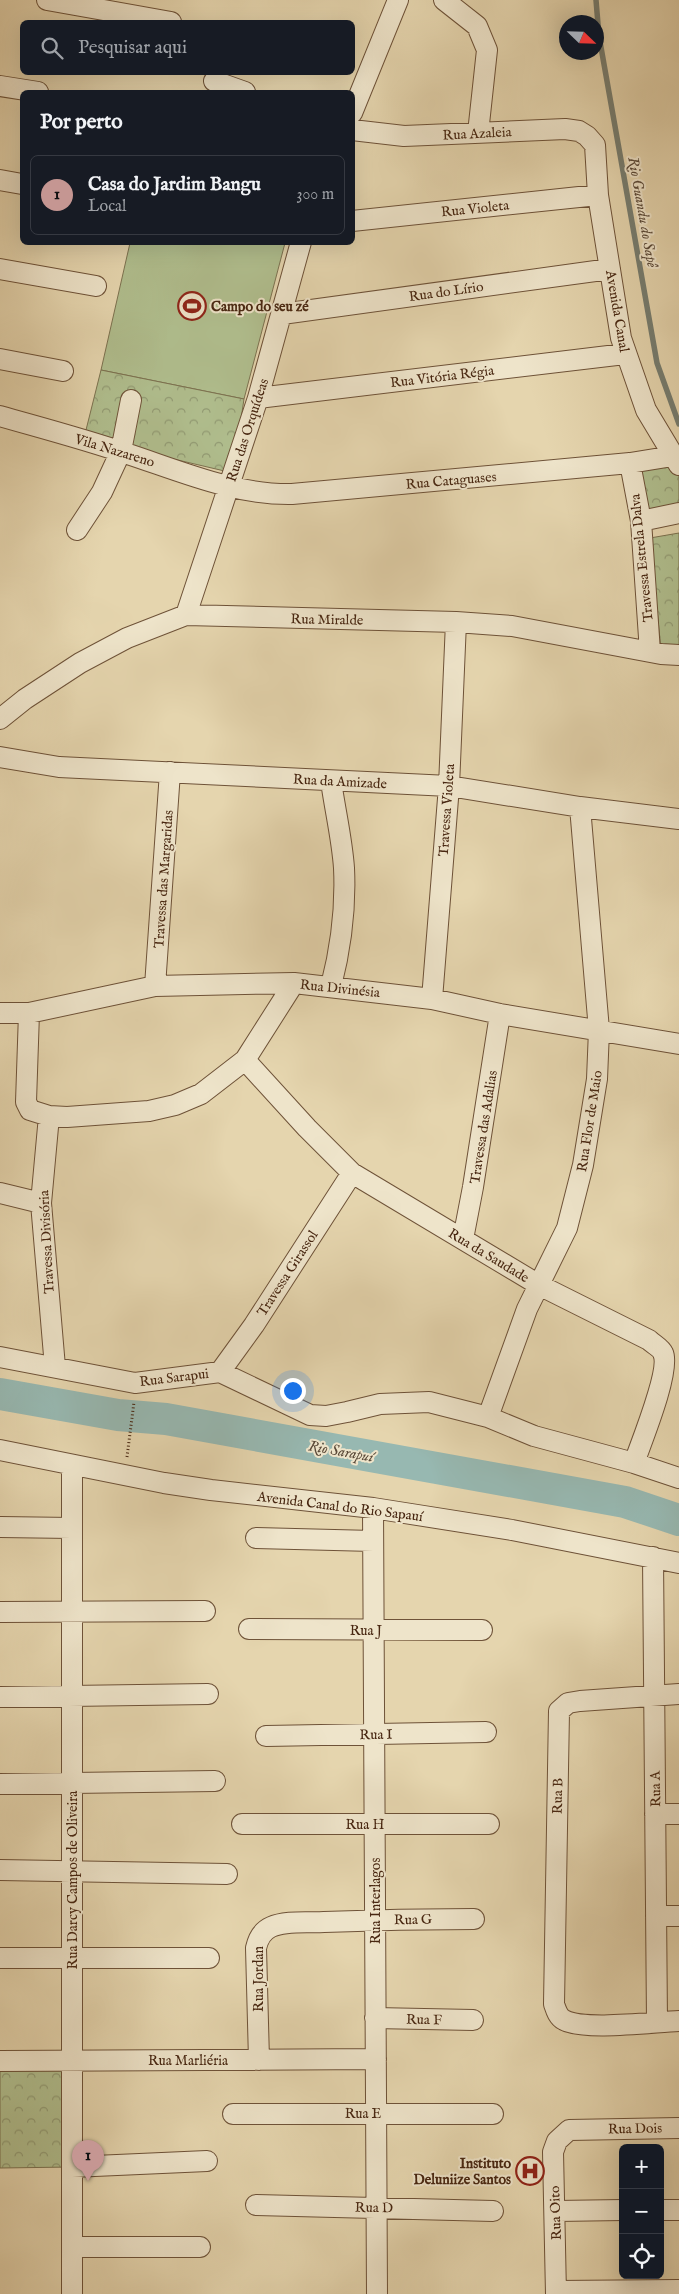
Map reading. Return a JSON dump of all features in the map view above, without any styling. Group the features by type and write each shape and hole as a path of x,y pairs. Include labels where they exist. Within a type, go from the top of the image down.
{"street":[{"path":"47,0 160,20"},
{"path":"444,0 477,26 487,50 478,133"},
{"path":"355,98 361,68 393,1"},
{"path":"214,82 239,90"},
{"path":"0,86 25,90"},
{"name":"Rua Azaleia","path":"355,130 404,136 565,129 579,131 587,136 595,145"},
{"name":"Avenida Canal","path":"595,145 598,194 625,354 646,410 676,460"},
{"path":"0,180 20,184"},
{"name":"Rua Violeta","path":"355,221 598,194"},
{"name":"Rua das Orquídeas","path":"186,615 258,398 300,245"},
{"path":"0,269 96,286"},
{"name":"Rua do Lírio","path":"282,314 610,269"},
{"name":"Rua Vitória Régia","path":"258,398 625,354"},
{"path":"0,359 63,371"},
{"path":"77,530 102,492 121,451 131,400"},
{"name":"Vila Nazareno","path":"0,416 121,451 229,487"},
{"name":"Rua Cataguases","path":"229,487 269,494 292,494 676,460"},
{"name":"Travessa Estrela Dalva","path":"630,463 641,521 650,652"},
{"path":"641,521 679,513"},
{"name":"Rua Miralde","path":"0,719 25,699 80,663 127,638 186,615 456,622 512,626 650,652 679,655"},
{"name":"Travessa Violeta","path":"432,999 448,786 456,622"},
{"name":"Rua da Amizade","path":"0,757 59,767 448,786 580,807 679,819"},
{"name":"Travessa das Margaridas","path":"155,986 170,772"},
{"path":"331,781 344,868 344,915 340,949 331,986"},
{"name":"Rua Flor de Maio","path":"488,1417 510,1352 539,1285 556,1255 567,1228 583,1165 597,1080 598,1030 580,807"},
{"path":"29,1013 26,1102 30,1110 49,1116 67,1117 148,1111 175,1105 201,1094 245,1060 294,983"},
{"name":"Rua Divinésia","path":"0,1013 29,1013 155,986 294,983 432,999 500,1014 679,1044"},
{"name":"Travessa das Adalias","path":"463,1239 474,1187 500,1014"},
{"name":"Rua da Saudade","path":"245,1060 307,1128 352,1173 539,1285 649,1340 663,1352 665,1363 659,1389 634,1463"},
{"name":"Travessa Divisória","path":"49,1116 41,1204 55,1367"},
{"name":"Travessa Girassol","path":"220,1372 254,1325 352,1173"},
{"path":"5,1194 41,1204"},
{"name":"Rua Sarapui","path":"0,1357 135,1383 220,1372 310,1415 333,1415 380,1404 429,1402 488,1417"},
{"path":"488,1417 534,1436 634,1463 679,1478"},
{"name":"Avenida Canal do Rio Sapauí","path":"0,1450 211,1490 373,1508 512,1530 679,1563"},
{"name":"Rua Darcy Campos de Oliveira","path":"72,1465 72,2294"},
{"name":"Rua Interlagos","path":"373,1508 377,2294"},
{"path":"0,1527 72,1528"},
{"path":"256,1538 373,1542"},
{"name":"Rua A","path":"653,1557 657,2022"},
{"path":"0,1612 205,1611"},
{"name":"Rua J","path":"249,1629 482,1630"},
{"path":"0,1697 208,1694"},
{"name":"Rua B","path":"657,2022 578,2024 563,2020 559,2016 554,2004 559,1711 568,1703 580,1701 679,1694"},
{"name":"Rua I","path":"266,1736 486,1732"},
{"path":"0,1784 215,1781"},
{"path":"655,1814 679,1814"},
{"name":"Rua H","path":"242,1824 489,1824"},
{"path":"0,1870 227,1874"},
{"path":"656,1916 679,1916"},
{"name":"Rua G","path":"293,1923 474,1919"},
{"name":"Rua Jordan","path":"259,2060 256,1969 258,1940 271,1926 293,1923"},
{"path":"0,1958 210,1958"},
{"name":"Rua F","path":"375,2018 474,2020"},
{"path":"657,2022 679,2021"},
{"name":"Rua Marliéria","path":"0,2061 376,2059"},
{"name":"Rua E","path":"232,2114 493,2114"},
{"name":"Rua Dois","path":"590,2129 679,2128"},
{"name":"Rua Oito","path":"556,2292 556,2211 553,2152 557,2141 569,2130 590,2129"},
{"path":"72,2167 207,2161"},
{"name":"Rua D","path":"256,2205 493,2211"},
{"path":"556,2211 619,2210"},
{"path":"664,2210 679,2210"},
{"path":"72,2248 200,2247"},
{"path":"556,2292 679,2290"}],"path":[{"path":"125,1475 135,1383"}],"green space":[{"name":"Campo do seu zé","path":"130,245 284,245 244,399 101,370"},
{"path":"101,370 244,399 233,473 84,438"},
{"path":"679,467 679,507 646,511 634,468"},
{"path":"679,533 679,650 661,650 650,538"},
{"path":"72,2060 72,2167 0,2168 0,2061"}],"waterway":[{"name":"Rio Guandu do Sapê","path":"596,0 599,36 657,363 679,424"},
{"name":"Rio Sarapuí","path":"0,1394 118,1415 166,1419 625,1502 679,1520"}],"place":[{"name":"Campo do seu zé","path":"192,306"},
{"name":"Instituto Deluniize Santos","path":"530,2171"},
{"name":"Casa do Jardim Bangu","path":"88,2181"}]}
